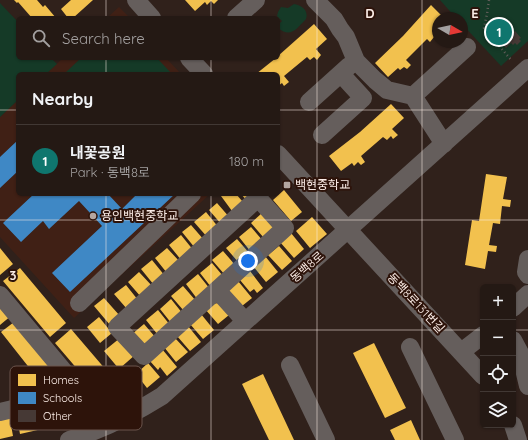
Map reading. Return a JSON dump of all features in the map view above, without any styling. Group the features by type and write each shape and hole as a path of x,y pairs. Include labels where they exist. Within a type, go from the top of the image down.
{"street":[{"path":"136,0 150,16"},
{"path":"238,16 256,0"},
{"path":"315,0 334,20 346,37 356,61 387,90 413,96 444,144"},
{"path":"413,96 466,48"},
{"path":"309,102 356,61"},
{"name":"동백8로","path":"142,407 162,396 444,144 520,64"},
{"path":"322,135 363,98 341,74"},
{"name":"동백8로131번길","path":"280,156 480,373"},
{"path":"79,303 190,196"},
{"path":"258,198 285,228 217,290 144,356 117,327 258,198"},
{"path":"528,259 526,272 528,275"},
{"path":"217,290 245,321"},
{"path":"516,305 528,294"},
{"path":"0,295 59,366"},
{"path":"461,352 480,337"},
{"path":"516,345 520,352 528,386"},
{"path":"410,347 455,440"},
{"path":"290,365 326,440"},
{"path":"0,412 10,410"},
{"path":"514,428 518,440"},
{"name":"동백8로","path":"69,440 97,430"}],"path":[{"path":"489,0 488,14 484,28 520,64"}],"shaded area":[{"path":"119,7 128,16 109,16"},
{"path":"61,60 168,60 179,72 48,72"},
{"name":"용인백현중학교","path":"16,102 16,196 208,196 74,318 0,237 0,117"}],"green space":[{"path":"440,0 528,0 528,41 501,66 468,30 468,12 451,12"},
{"path":"0,3 16,20 16,60 53,60 57,64 48,72 16,72 16,102 0,117"},
{"path":"294,4 304,8 307,16 297,29 290,32 280,29 280,23 282,21 280,16 277,16 281,7 288,8"},
{"path":"79,60 159,60 170,72 66,72"}],"building: Homes":[{"path":"14,0 37,0 43,7 45,5 54,16 30,16 18,2 17,3"},
{"path":"71,0 93,0 75,16 66,16 61,9"},
{"path":"185,0 218,0 214,4 211,1 207,5 205,2 195,11"},
{"path":"431,5 438,12 432,12 432,40 430,42 427,39 406,60 411,65 407,69 404,67 400,70 398,68 388,77 375,63 403,36"},
{"path":"314,24 327,39 316,49 321,55 317,60 314,57 310,60 307,57 284,76 289,82 284,86 282,83 280,84 280,72 258,72 274,60 280,60 280,54"},
{"path":"391,104 404,118 392,129 398,135 393,139 391,136 387,140 383,137 361,156 365,162 361,165 358,162 354,166 352,163 341,171 329,156 360,132"},
{"path":"486,174 507,177 503,199 511,200 510,207 502,206 500,224 493,223 489,245 497,246 496,252 488,251 485,269 465,265 472,220 479,221"},
{"path":"284,190 302,212 291,221 273,200 277,196 280,196 280,194"},
{"path":"221,196 238,196 243,202 232,211"},
{"path":"243,196 253,196 247,201"},
{"path":"217,203 230,218 222,225 209,210"},
{"path":"206,212 219,228 208,238 194,222"},
{"path":"262,213 275,229 264,238 251,223"},
{"path":"312,217 327,234 310,248 296,231"},
{"path":"191,225 204,240 195,248 182,232"},
{"path":"251,227 263,241 251,252 239,237"},
{"path":"291,233 304,249 294,258 280,242"},
{"path":"181,235 194,251 182,261 169,245"},
{"path":"237,239 250,254 239,263 226,248"},
{"path":"279,246 292,261 282,270 268,255"},
{"path":"0,248 13,264 0,275"},
{"path":"167,248 180,262 167,273 155,258"},
{"path":"223,251 236,266 225,275 212,260"},
{"path":"265,256 278,272 266,282 253,266"},
{"path":"152,260 165,276 154,285 141,269"},
{"path":"212,263 223,276 211,287 200,273"},
{"path":"20,268 66,323 50,337 3,281"},
{"path":"250,271 263,288 257,293 254,289 250,292 240,280"},
{"path":"139,272 153,287 141,297 128,282"},
{"path":"198,274 210,289 198,300 186,284"},
{"path":"238,281 252,298 242,306 228,290"},
{"path":"126,285 138,300 127,309 114,294"},
{"path":"183,286 196,301 184,311 171,296"},
{"path":"104,298 120,316 110,325 94,306"},
{"path":"171,299 183,314 172,324 160,309"},
{"path":"0,301 12,315 0,325"},
{"path":"219,303 229,315 218,324 205,309 211,304"},
{"path":"158,310 170,325 158,335 146,320"},
{"path":"201,314 214,330 203,339 190,324"},
{"path":"99,317 112,333 100,343 87,327"},
{"path":"18,319 55,366 28,366 1,332"},
{"path":"144,324 156,338 147,346 131,335"},
{"path":"188,326 201,342 190,351 177,336"},
{"path":"71,329 103,366 75,366 55,343"},
{"path":"120,338 135,355 122,366 116,366 104,351"},
{"path":"175,338 188,352 176,362 164,347"},
{"path":"374,343 406,408 385,418 353,353"},
{"path":"162,349 177,367 167,376 160,367 158,370 149,360"},
{"path":"148,363 160,377 147,388 142,382 142,368"},
{"path":"263,374 294,440 269,440 242,384"},
{"path":"9,414 10,430 12,430 13,436 0,439 0,416"},
{"path":"411,420 420,440 395,440 390,430"},
{"path":"19,430 38,430 20,434"}],"building: Schools":[{"path":"16,142 16,173 0,188 0,157"},
{"path":"32,196 110,196 122,209 135,196 173,196 70,292 52,273 102,226 79,201 49,229 43,221 21,242 3,223"}],"building: Other":[{"path":"498,16 513,33 515,31 521,38 519,39 521,41 517,45 515,43 513,45 511,43 506,48 489,29 495,24 493,22"}],"place":[{"name":"내꽃공원","path":"499,32"},
{"name":"백현중학교","path":"287,185"},
{"name":"용인백현중학교","path":"93,216"}]}
